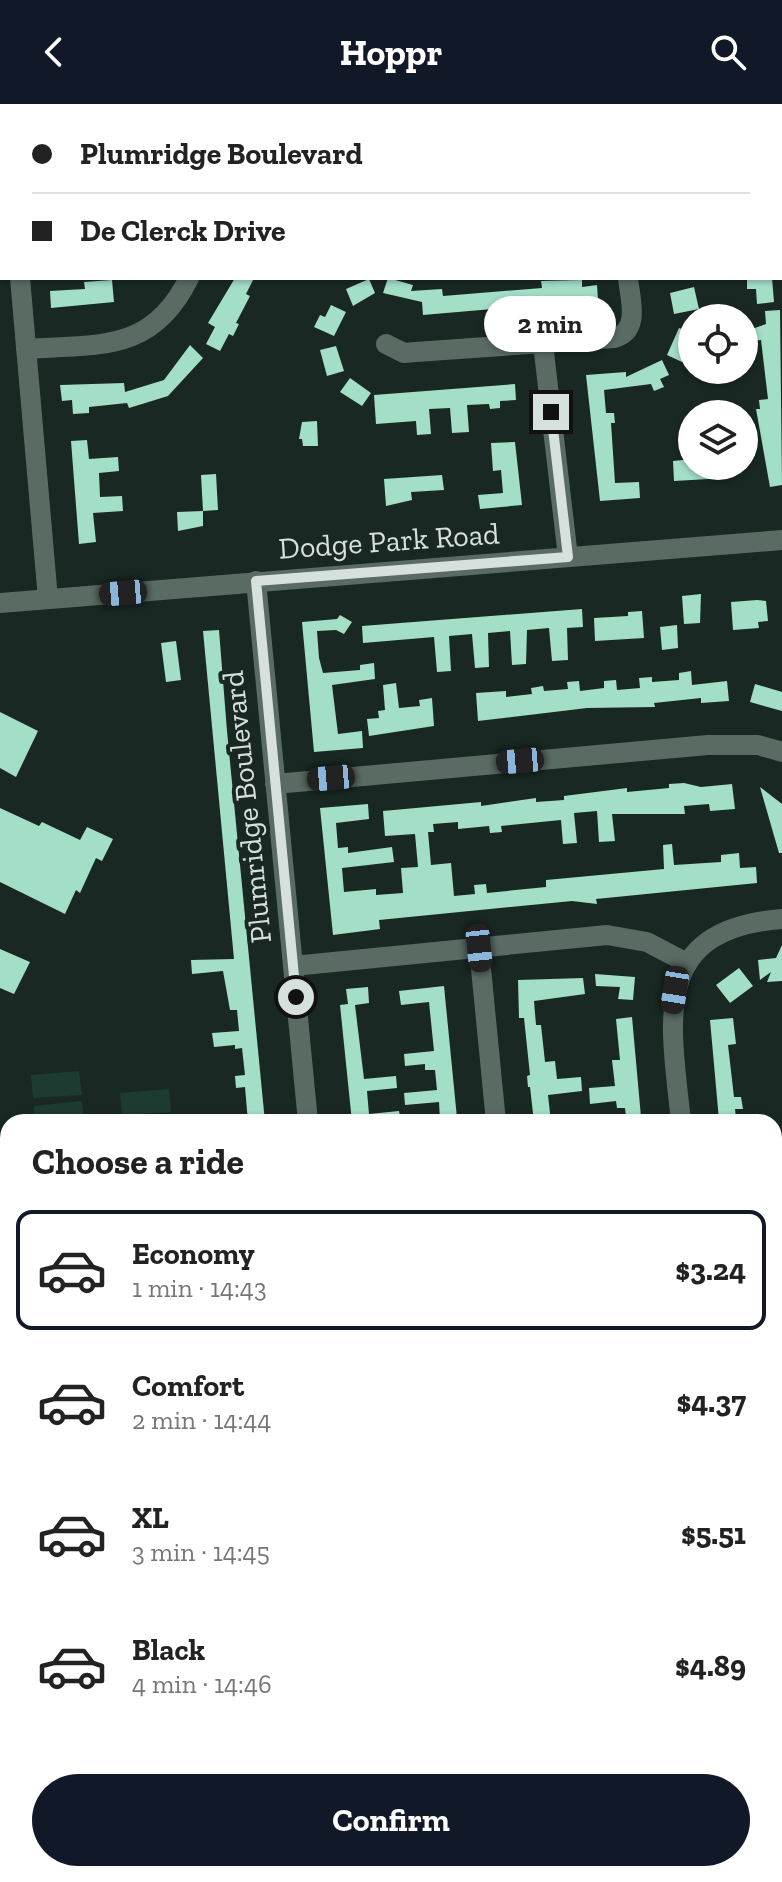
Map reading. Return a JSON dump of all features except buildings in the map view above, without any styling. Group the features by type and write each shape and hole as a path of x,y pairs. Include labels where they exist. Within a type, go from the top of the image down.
{"street":[{"path":"20,280 48,599"},
{"path":"26,349 131,338 150,329 167,315 188,280"},
{"path":"386,344 404,353 614,338 628,331 632,314 628,280"},
{"path":"543,344 568,557"},
{"name":"Dodge Park Road","path":"0,603 782,540"},
{"name":"Plumridge Boulevard","path":"256,581 307,1114"},
{"path":"275,784 708,745 758,745 782,752"},
{"path":"680,1114 671,1012 675,990 687,963 701,946 729,929 782,919"},
{"path":"293,966 607,935 647,942 687,963"},
{"path":"479,948 495,1114"}],"green space":[{"path":"79,1071 82,1095 33,1098 31,1075"},
{"path":"169,1089 171,1112 122,1114 120,1093"},
{"path":"82,1101 83,1114 34,1114 34,1106"}],"route":[{"path":"296,997 256,581 568,557 551,412"}]}
